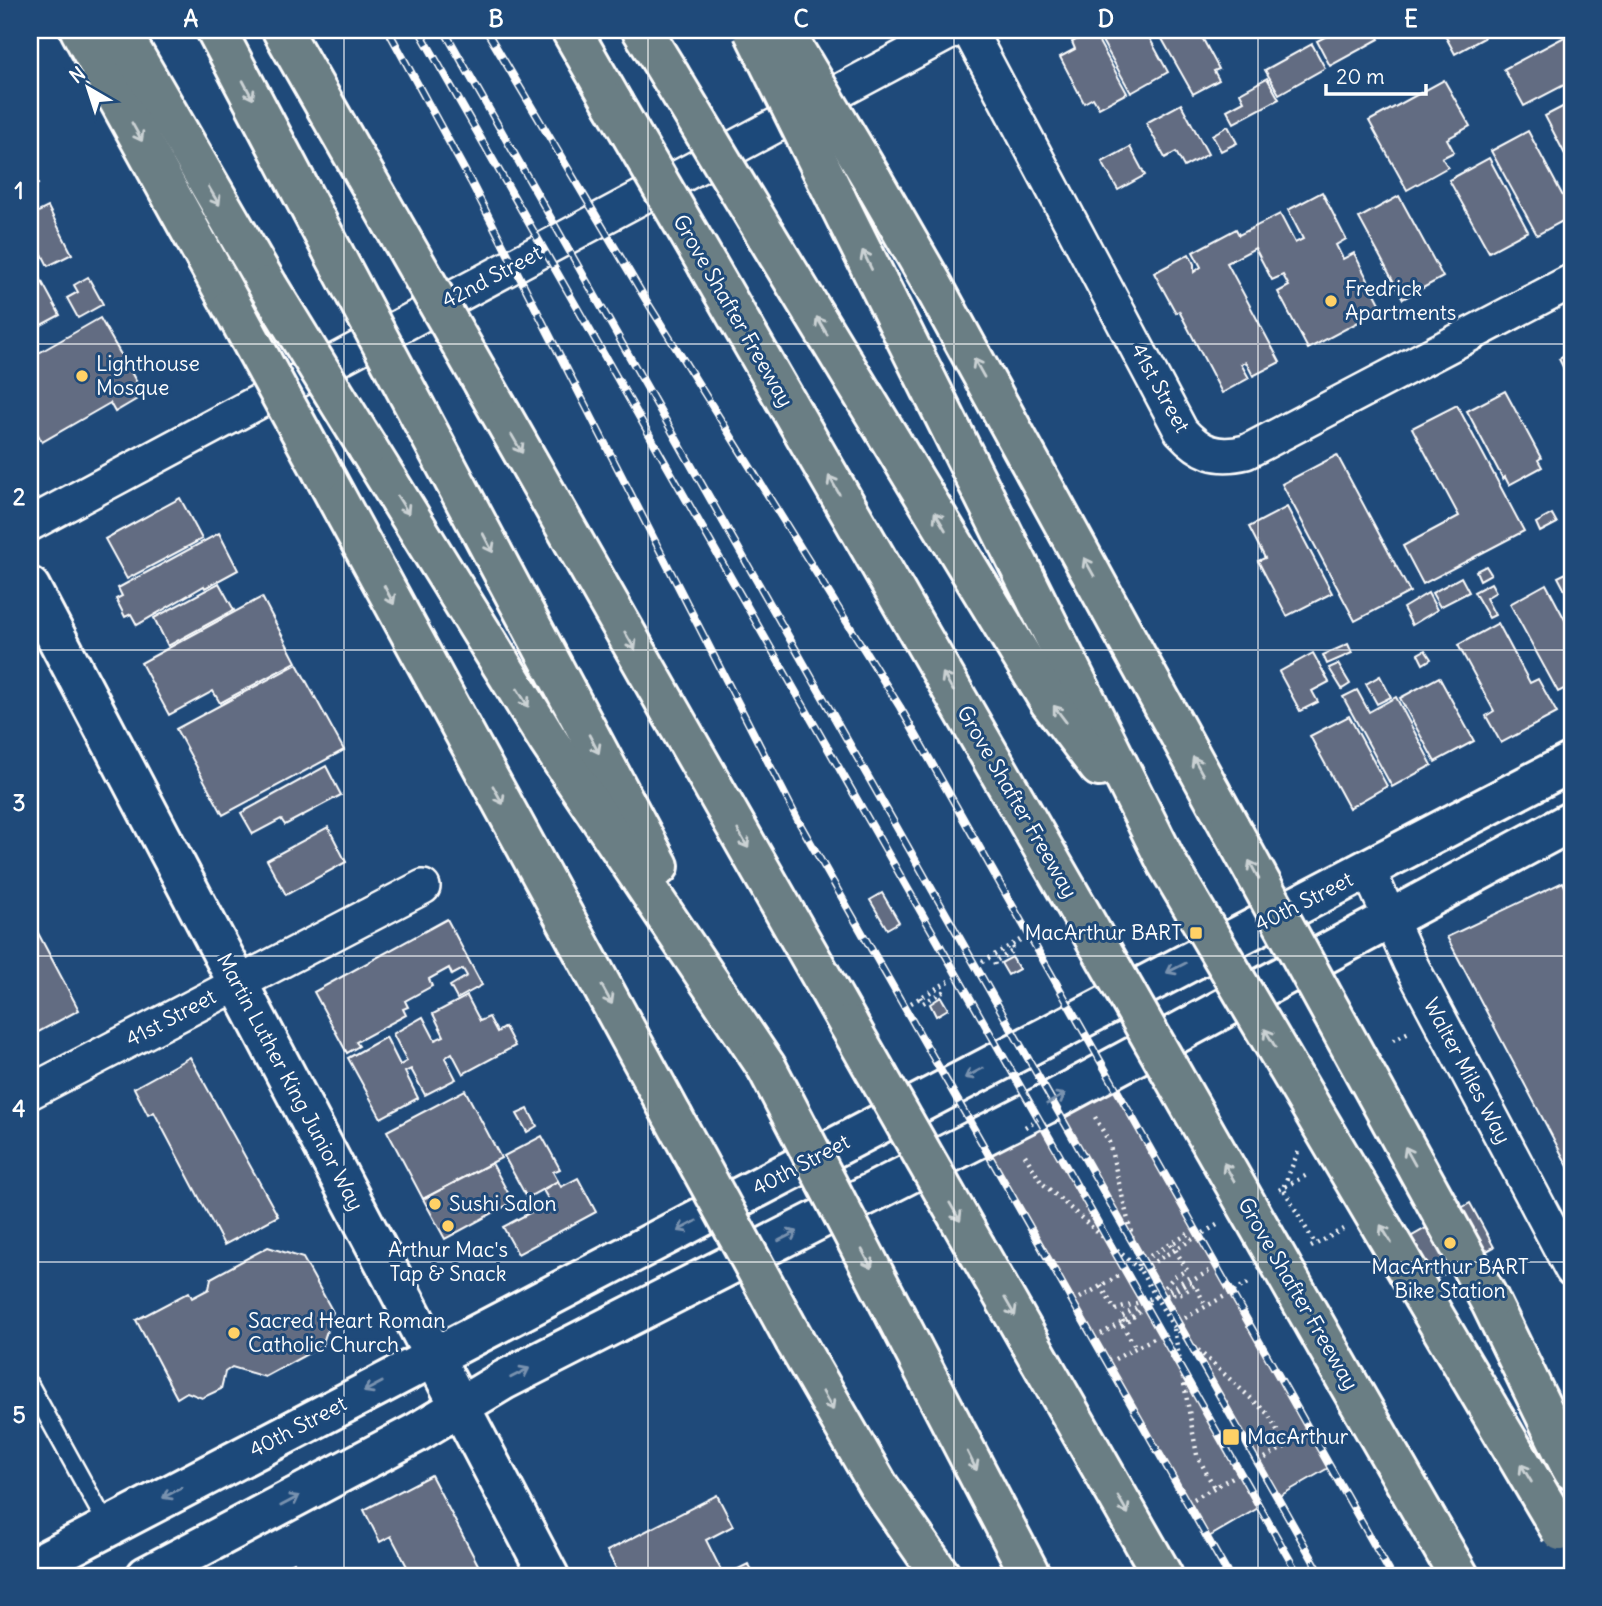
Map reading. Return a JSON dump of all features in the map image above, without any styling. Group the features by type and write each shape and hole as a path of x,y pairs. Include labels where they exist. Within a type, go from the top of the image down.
{"highway":[{"path":"80,30 796,1340 878,1485 942,1576"},
{"path":"120,30 268,286 548,740 767,1068"},
{"path":"216,30 767,1068 1031,1576"},
{"path":"282,30 1163,1576"},
{"name":"Grove Shafter Freeway","path":"571,30 1459,1576"},
{"path":"642,30 1049,701 1163,856"},
{"path":"753,30 1163,856 1572,1551"},
{"path":"783,30 968,348 1490,1301 1572,1470"}],"main road":[{"name":"Martin Luther King Junior Way","path":"30,587 550,1576"},
{"name":"40th Street","path":"30,1568 1572,762"},
{"path":"146,1576 504,1380 1044,1105 1292,975 1389,919 1572,821"}],"street":[{"name":"42nd Street","path":"30,524 954,30"},
{"name":"41st Street","path":"969,30 1181,431 1195,446 1208,453 1227,456 1246,452 1572,281"},
{"name":"Walter Miles Way","path":"1368,869 1389,919 1570,1257"},
{"name":"41st Street","path":"30,1092 423,887"}],"lane":[{"path":"30,1385 108,1527"}],"path":[{"path":"982,962 1020,940"},
{"path":"995,965 994,962 1014,950 1011,945"},
{"path":"911,1003 949,981"},
{"path":"920,998 923,1003 943,992 944,994"},
{"path":"1091,1110 1109,1142 1140,1270 1155,1297 1174,1328 1268,1415 1286,1447"},
{"path":"1025,1127 1038,1119"},
{"path":"1022,1150 1041,1182 1140,1270"},
{"path":"1140,1270 1213,1228"},
{"path":"1150,1256 1188,1234"},
{"path":"1136,1348 1123,1326 1174,1278 1187,1270 1172,1244"},
{"path":"1171,1293 1209,1270"},
{"path":"1080,1298 1118,1276"},
{"path":"1123,1322 1121,1317 1190,1277 1192,1280"},
{"path":"1101,1286 1115,1310 1155,1297 1183,1293 1195,1285 1206,1306"},
{"path":"1185,1318 1244,1285"},
{"path":"1101,1335 1139,1313"},
{"path":"1174,1328 1197,1455 1214,1487"},
{"path":"1115,1359 1154,1338"},
{"path":"1265,1458 1304,1436"},
{"path":"1194,1499 1233,1477"}],"building":[{"path":"1096,30 1145,30 1168,72 1131,93"},
{"path":"1157,30 1198,30 1219,69 1214,71 1219,80 1193,94"},
{"path":"1338,30 1374,30 1379,39 1330,66 1317,41"},
{"path":"1442,30 1480,30 1484,38 1455,54"},
{"path":"1093,31 1127,93 1099,108 1093,98 1084,103 1060,57 1075,49 1072,42"},
{"path":"1572,33 1572,81 1524,106 1504,69"},
{"path":"1312,44 1325,68 1279,94 1265,70"},
{"path":"1267,78 1279,99 1234,123 1227,110 1244,101 1240,93"},
{"path":"1444,80 1470,126 1447,139 1454,152 1442,158 1448,167 1407,190 1369,121"},
{"path":"1572,102 1572,168 1545,116"},
{"path":"1181,104 1208,154 1184,167 1176,152 1165,158 1146,123"},
{"path":"1228,126 1237,143 1221,151 1212,135"},
{"path":"1528,131 1572,213 1572,216 1537,235 1491,151"},
{"path":"1130,147 1145,175 1118,190 1102,162"},
{"path":"1489,158 1528,231 1489,252 1449,180"},
{"path":"30,169 38,184 30,188"},
{"name":"Fredrick Apartments","path":"1322,192 1346,239 1336,245 1343,259 1354,253 1383,309 1308,349 1278,292 1289,286 1283,275 1272,280 1255,248 1227,263 1280,362 1253,376 1246,362 1241,364 1249,378 1222,393 1179,311 1176,313 1154,273 1189,254 1194,264 1194,272 1201,267 1193,252 1236,229 1239,235 1280,214 1295,243 1303,239 1288,210"},
{"path":"1399,196 1443,277 1403,299 1359,218"},
{"path":"48,207 72,254 48,266 30,230 30,216"},
{"path":"88,277 103,304 78,318 67,298 78,292 74,285"},
{"path":"32,278 35,283 41,280 60,315 30,331"},
{"name":"Lighthouse Mosque","path":"100,318 144,395 115,412 110,403 42,442 35,429 30,431 30,358"},
{"path":"1572,352 1572,385 1559,359"},
{"path":"1505,391 1541,458 1538,460 1542,467 1509,485 1505,477 1503,479 1467,411"},
{"path":"1457,405 1524,531 1423,584 1403,546 1459,516 1412,428"},
{"path":"1337,455 1410,592 1355,621 1282,484"},
{"path":"180,498 202,539 127,579 105,539"},
{"path":"1287,507 1332,593 1287,616 1258,561 1265,558 1249,527"},
{"path":"1552,514 1557,523 1540,532 1536,523"},
{"path":"219,533 238,570 205,588 204,586 137,625 131,614 125,617 116,599 122,596 118,588"},
{"path":"1486,566 1491,574 1480,580 1476,571"},
{"path":"1572,570 1572,604 1558,577"},
{"path":"1461,577 1469,592 1440,607 1432,593"},
{"path":"219,583 234,610 168,646 154,618"},
{"path":"1491,583 1496,592 1486,598 1495,615 1489,618 1474,592"},
{"path":"1546,584 1572,633 1572,685 1558,692 1510,604"},
{"path":"1428,593 1437,610 1412,625 1403,608"},
{"path":"262,597 296,662 220,703 213,691 169,715 141,663"},
{"path":"1498,623 1530,683 1538,679 1557,713 1501,743 1486,716 1494,711 1458,645"},
{"path":"1348,644 1352,653 1327,664 1323,655"},
{"path":"1425,650 1431,659 1423,664 1418,654"},
{"path":"1313,653 1329,682 1312,691 1318,702 1300,711 1279,672"},
{"path":"297,664 344,750 223,815 176,729"},
{"path":"1338,664 1350,684 1342,689 1329,668"},
{"path":"1380,676 1391,697 1377,704 1366,684"},
{"path":"1439,677 1474,741 1435,762 1400,698"},
{"path":"1357,690 1369,712 1396,697 1432,765 1392,787 1343,697"},
{"path":"30,700 39,716 30,721"},
{"path":"1349,716 1387,786 1349,808 1310,736"},
{"path":"326,766 341,795 285,825 281,819 253,834 241,813"},
{"path":"328,827 346,862 286,895 267,860"},
{"path":"1563,882 1572,901 1572,1174 1447,937"},
{"path":"882,893 899,922 887,929 870,900"},
{"path":"30,918 79,1010 33,1035 30,1029"},
{"path":"447,919 482,985 457,999 450,986 467,976 463,969 452,975 449,968 429,979 432,986 405,1001 408,1007 403,1009 406,1015 356,1042 359,1046 347,1053 314,992"},
{"path":"1012,957 1019,969 1008,975 1001,963"},
{"path":"467,996 480,1021 489,1017 497,1032 505,1027 515,1046 463,1074 452,1053 445,1058 456,1079 425,1095 411,1069 405,1072 418,1098 381,1118 348,1058 386,1037 400,1065 407,1061 393,1034 423,1017 435,1040 444,1036 433,1014"},
{"path":"941,997 948,1009 936,1016 930,1004"},
{"path":"190,1057 278,1216 224,1245 154,1112 148,1115 134,1088"},
{"path":"1101,1065 1330,1467 1278,1497 1048,1095"},
{"path":"465,1090 501,1158 423,1199 387,1131"},
{"path":"528,1109 537,1126 527,1132 517,1114"},
{"path":"1042,1127 1260,1507 1207,1538 977,1135"},
{"path":"542,1136 560,1169 553,1172 558,1181 527,1198 504,1156"},
{"path":"492,1163 513,1202 445,1239 423,1199"},
{"path":"578,1178 596,1212 518,1254 503,1227 550,1202 543,1190 558,1181 561,1187"},
{"name":"MacArthur BART Bike Station","path":"1470,1203 1494,1247 1430,1282 1407,1239"},
{"name":"Sacred Heart Roman Catholic Church","path":"268,1247 303,1258 333,1312 322,1346 265,1377 232,1367 225,1372 221,1389 202,1398 187,1392 177,1398 136,1320 189,1292 192,1298 209,1289 211,1278"},
{"path":"431,1475 484,1576 412,1576 391,1536 380,1542 364,1510"},
{"path":"717,1495 733,1526 706,1540 724,1576 620,1576 607,1551"},
{"path":"294,1562 302,1576 267,1576"},
{"path":"748,1564 755,1576 724,1576"}],"railway":[{"path":"388,30 471,182 800,824 1229,1576"},
{"path":"419,30 1299,1576"},
{"path":"444,30 1322,1576"},
{"path":"486,30 646,300 900,707 1392,1576"}],"place":[{"name":"Fredrick Apartments","path":"1331,301"},
{"name":"Lighthouse Mosque","path":"82,376"},
{"name":"MacArthur BART","path":"1196,933"},
{"name":"Sushi Salon","path":"435,1204"},
{"name":"Arthur Mac's Tap & Snack","path":"448,1226"},
{"name":"MacArthur BART Bike Station","path":"1450,1243"},
{"name":"Sacred Heart Roman Catholic Church","path":"234,1333"},
{"name":"MacArthur","path":"1231,1437"}]}
